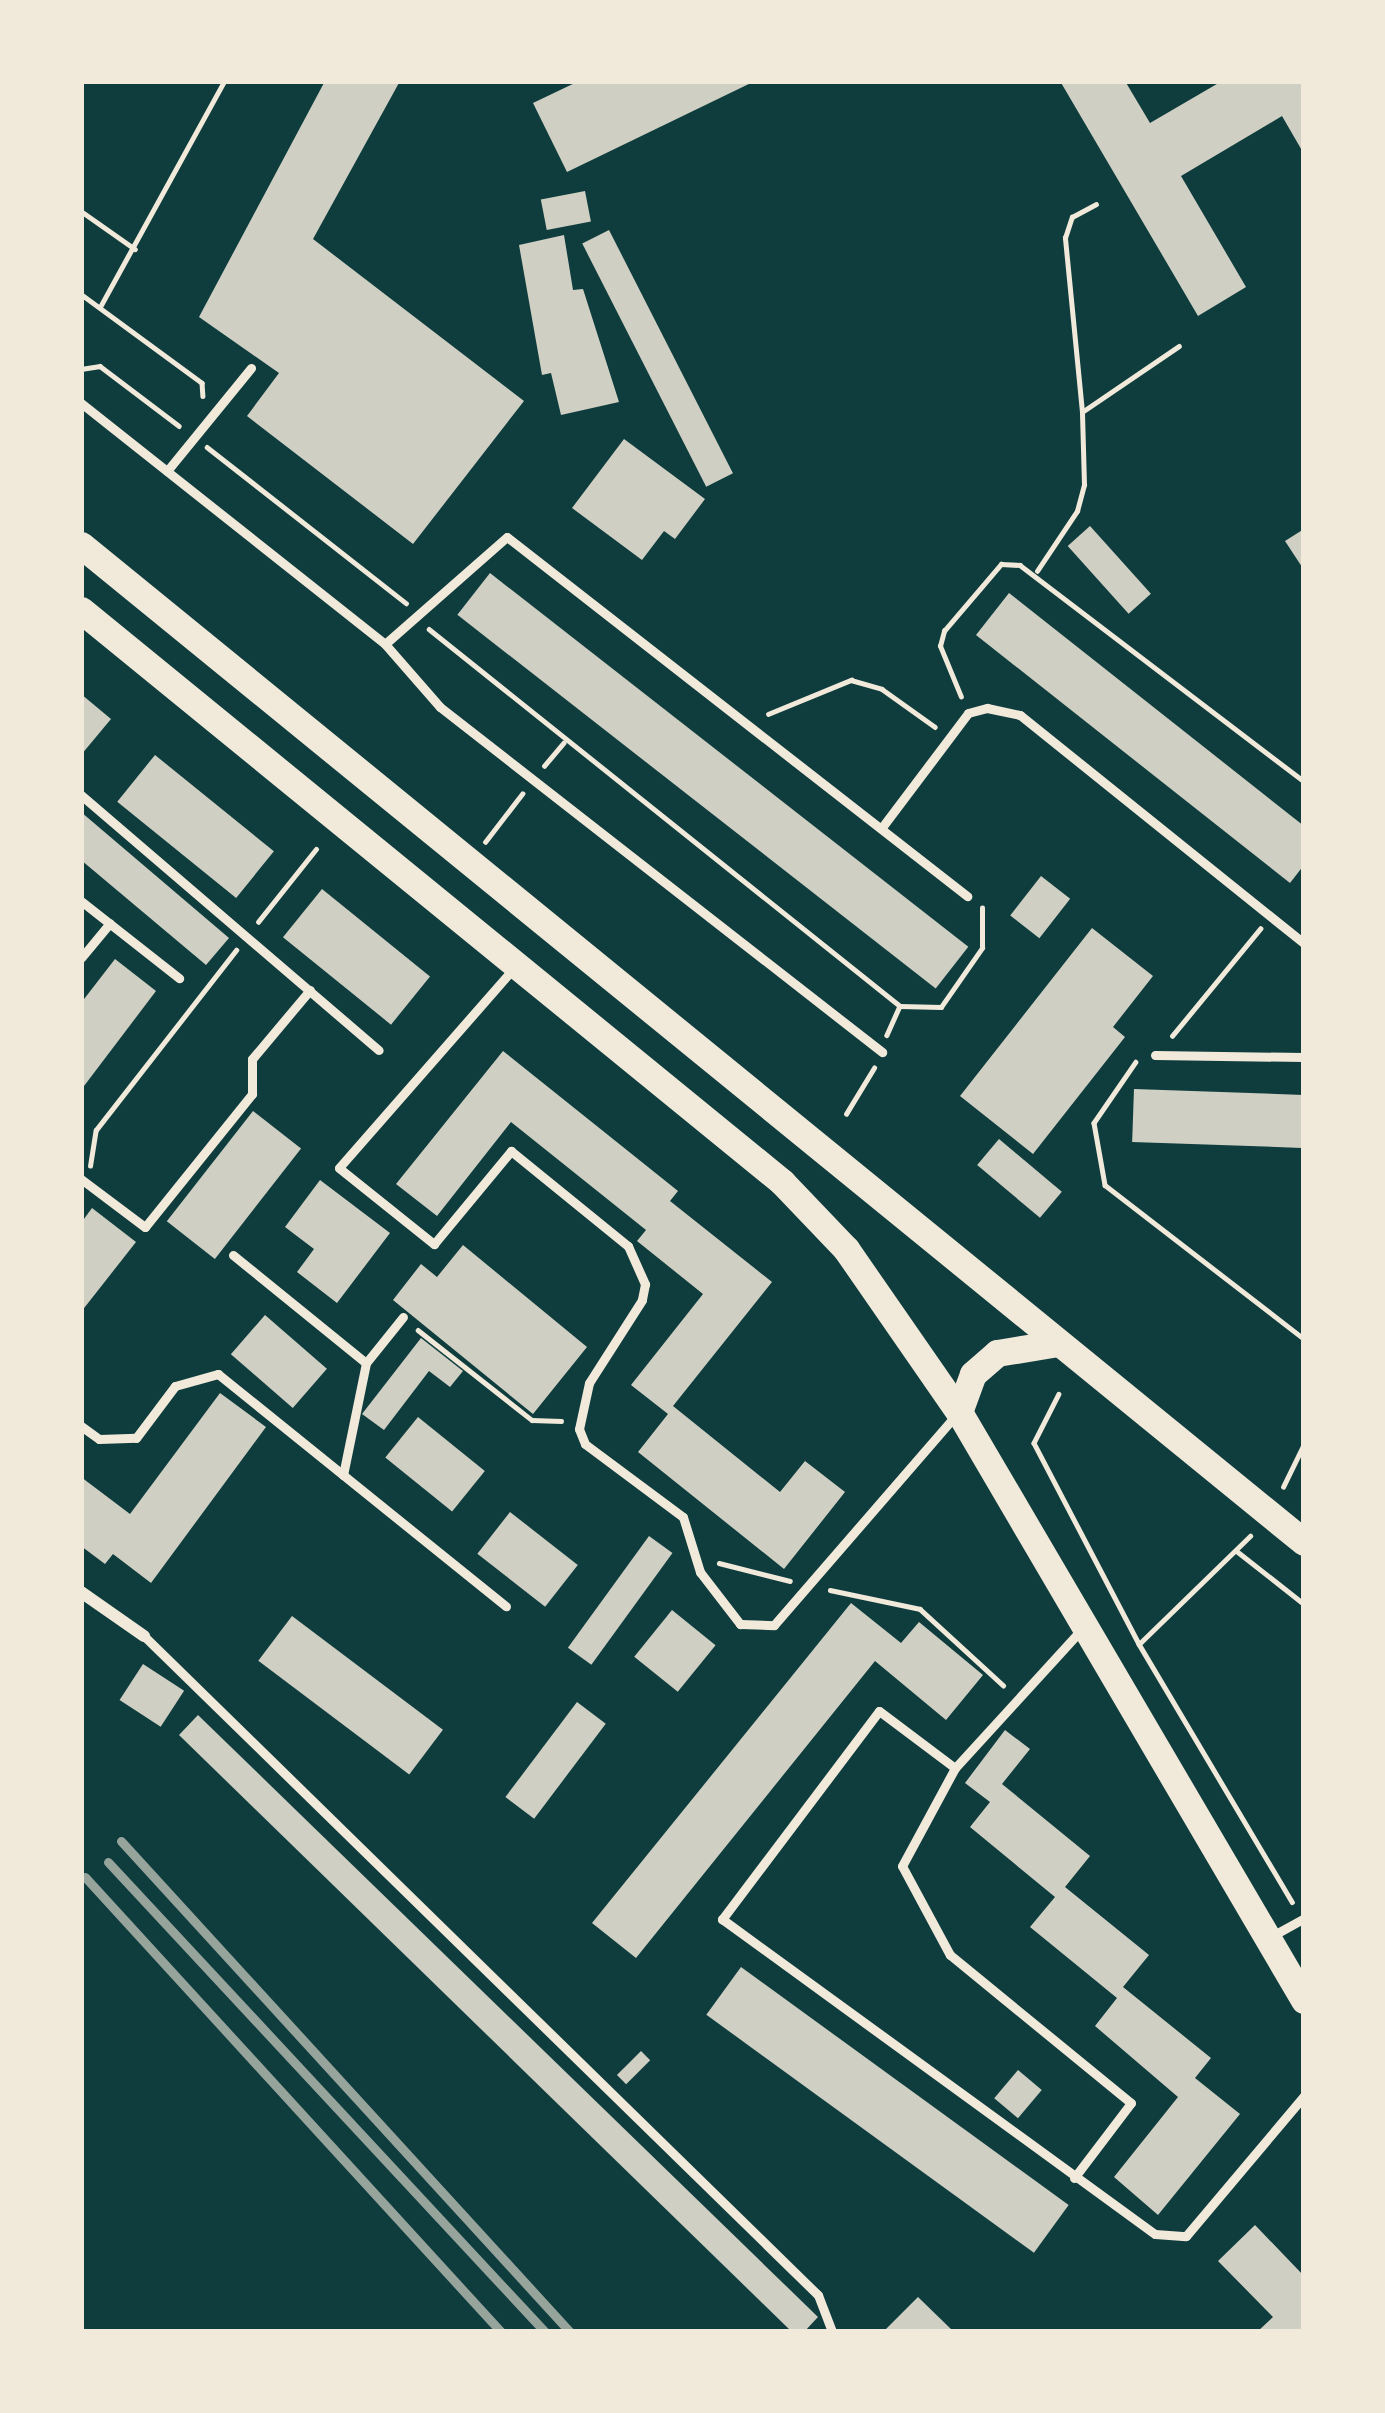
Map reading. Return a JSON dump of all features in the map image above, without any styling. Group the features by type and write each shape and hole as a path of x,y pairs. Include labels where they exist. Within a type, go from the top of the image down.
{"main road":[{"path":"81,545 1304,1543"},
{"path":"81,610 782,1182 846,1249 959,1412 1304,2000"},
{"path":"959,1412 973,1374 997,1353 1058,1343"}],"street":[{"path":"81,1592 144,1636"}],"lane":[{"path":"166,471 191,435 251,368"},
{"path":"81,404 385,644 440,706 882,1052"},
{"path":"385,644 507,537 968,896"},
{"path":"883,826 968,713 987,708 1020,715 1304,943"},
{"path":"81,795 379,1050"},
{"path":"81,901 179,978"},
{"path":"81,958 110,923"},
{"path":"516,965 339,1168 434,1244 511,1151 628,1246 645,1284 642,1300 589,1383 579,1422 585,1444 683,1517 698,1558 740,1624 758,1630 774,1624 959,1412"},
{"path":"84,1181 145,1227 252,1094 252,1059 310,990"},
{"path":"1155,1055 1304,1057"},
{"path":"232,1255 365,1363"},
{"path":"343,1475 365,1363 403,1317"},
{"path":"81,1426 99,1439 136,1438 175,1386 218,1374 506,1606"},
{"path":"1075,2178 1131,2103 950,1955 902,1866 955,1768 1084,1628"},
{"path":"144,1636 818,2295 832,2332"},
{"path":"955,1768 879,1711 722,1919 1156,2234 1186,2236 1304,2096"},
{"path":"1269,1938 1303,1918"}],"path":[{"path":"100,308 224,81"},
{"path":"1037,571 1077,511 1084,484 1065,238 1072,217 1096,204"},
{"path":"81,211 136,249"},
{"path":"81,294 202,383 205,410 191,435"},
{"path":"1082,412 1179,346"},
{"path":"81,370 100,366 191,435 422,616 435,641 900,1006 941,1007 982,948 987,911 968,896"},
{"path":"968,713 940,646 944,631 1000,564 1020,566 1304,782"},
{"path":"746,724 851,680 882,689 949,738"},
{"path":"483,844 563,742"},
{"path":"84,1181 96,1130 316,849"},
{"path":"882,1052 900,1006"},
{"path":"846,1114 868,1078"},
{"path":"1105,1185 1304,1339"},
{"path":"403,1317 532,1420 579,1422"},
{"path":"1060,1394 1034,1443 1139,1644 1303,1918"},
{"path":"1139,1644 1238,1552 1269,1513 1304,1444"},
{"path":"1238,1552 1304,1604"},
{"path":"698,1558 920,1610 1016,1697"}],"building":[{"path":"325,81 400,81 313,239 524,401 413,544 247,416 279,373 199,317"},
{"path":"579,81 755,81 567,172 533,103"},
{"path":"1060,81 1125,81 1150,123 1222,81 1304,81 1304,154 1282,116 1181,176 1246,287 1198,316"},
{"path":"585,191 591,221 547,230 541,200"},
{"path":"609,230 733,473 706,487 582,244"},
{"path":"564,235 573,290 583,289 619,402 561,415 551,373 542,375 519,245"},
{"path":"624,439 705,499 675,539 664,531 642,560 572,508"},
{"path":"1090,526 1151,594 1129,614 1068,546"},
{"path":"1304,529 1304,570 1285,541"},
{"path":"490,573 968,947 936,988 457,615"},
{"path":"1009,593 1304,826 1304,865 1290,883 976,635"},
{"path":"81,694 111,719 81,755"},
{"path":"155,755 274,851 236,898 117,802"},
{"path":"81,812 229,938 206,965 81,860"},
{"path":"1041,876 1070,899 1039,938 1010,915"},
{"path":"322,889 430,976 391,1025 283,937"},
{"path":"1092,928 1153,976 1113,1027 1125,1037 1033,1154 960,1096"},
{"path":"115,959 156,991 81,1090 81,1003"},
{"path":"503,1051 678,1191 670,1201 772,1282 673,1406 780,1492 805,1461 845,1492 784,1569 638,1452 668,1414 631,1385 703,1294 637,1241 646,1230 511,1122 437,1216 396,1184"},
{"path":"1134,1089 1304,1095 1302,1148 1132,1142"},
{"path":"253,1111 301,1149 215,1259 167,1221"},
{"path":"999,1139 1062,1192 1040,1218 977,1165"},
{"path":"320,1180 390,1233 337,1303 297,1272 314,1249 285,1227"},
{"path":"92,1208 136,1242 81,1312 81,1223"},
{"path":"463,1245 587,1347 533,1414 393,1300 421,1264 437,1277"},
{"path":"265,1315 327,1369 293,1408 231,1354"},
{"path":"421,1338 463,1371 450,1387 429,1371 384,1430 362,1414"},
{"path":"220,1393 266,1427 151,1583 113,1554 105,1564 81,1546 81,1477 130,1514"},
{"path":"418,1417 485,1471 452,1512 385,1457"},
{"path":"510,1512 578,1565 545,1607 477,1554"},
{"path":"649,1536 672,1553 591,1665 568,1648"},
{"path":"851,1603 901,1643 919,1622 983,1675 946,1720 875,1661 636,1958 592,1923"},
{"path":"672,1610 716,1645 678,1692 634,1657"},
{"path":"292,1616 443,1730 409,1774 258,1661"},
{"path":"143,1664 184,1691 161,1727 120,1700"},
{"path":"577,1702 606,1724 534,1819 505,1797"},
{"path":"198,1715 818,2317 804,2332 792,2332 179,1735"},
{"path":"1005,1730 1030,1749 1002,1784 1090,1856 1065,1887 1149,1955 1123,1987 1211,2058 1195,2078 1240,2114 1158,2215 1114,2177 1178,2097 1095,2026 1117,1998 1030,1927 1055,1897 970,1827 990,1802 965,1783"},
{"path":"741,1967 1069,2205 1034,2253 706,2015"},
{"path":"641,2051 650,2060 626,2084 617,2075"},
{"path":"1018,2070 1042,2090 1018,2118 994,2098"},
{"path":"1255,2225 1304,2276 1304,2332 1257,2332 1273,2317 1218,2261"},
{"path":"918,2297 954,2332 883,2332"}],"railway":[{"path":"121,1841 570,2332"},
{"path":"108,1862 545,2332"},
{"path":"85,1877 501,2332"}]}
